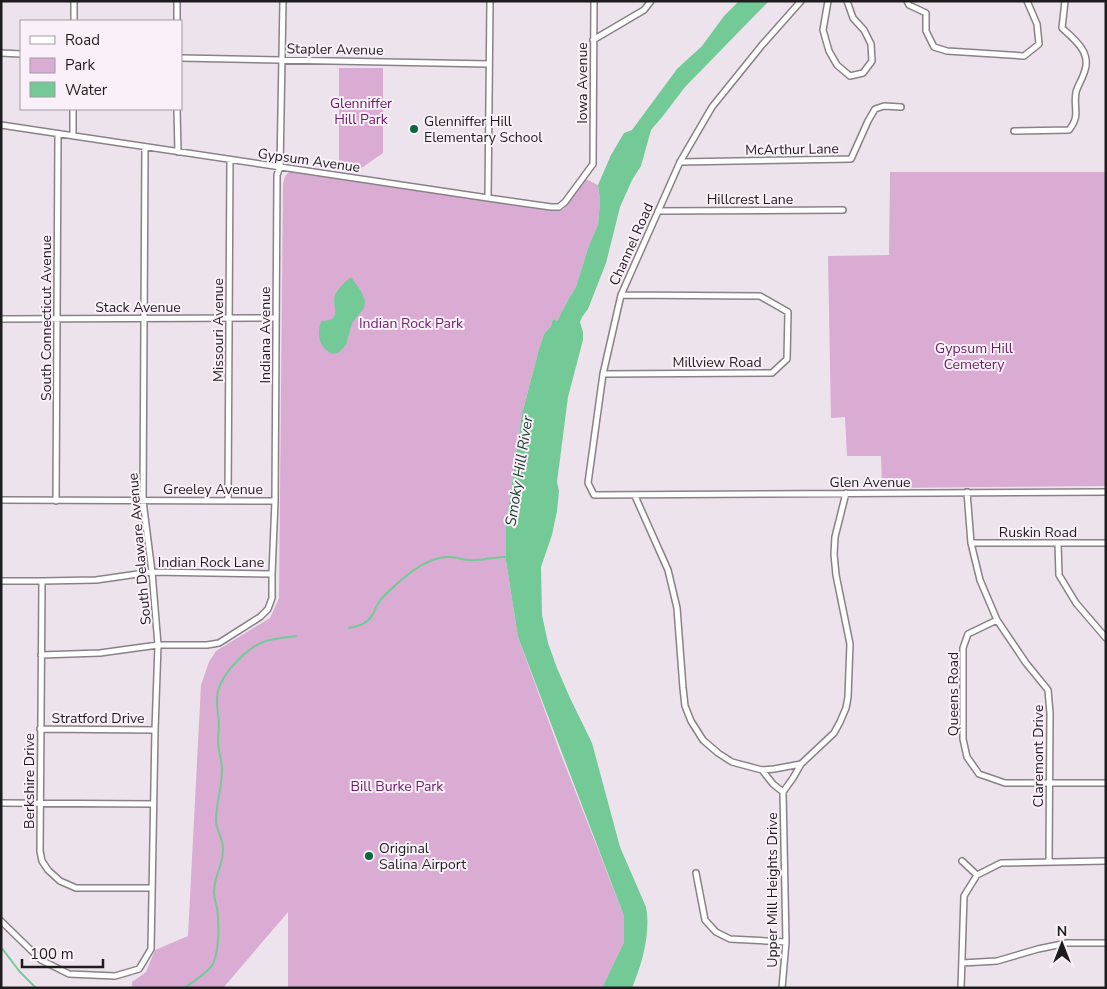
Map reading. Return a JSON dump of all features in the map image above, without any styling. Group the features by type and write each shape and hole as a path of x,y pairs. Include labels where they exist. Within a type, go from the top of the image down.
{"street":[{"path":"74,1 74,20"},
{"path":"177,1 177,20"},
{"name":"Indiana Avenue","path":"158,645 207,645 219,643 260,617 268,608 272,598 275,501 277,175 280,167 283,1"},
{"path":"488,198 490,1"},
{"name":"Iowa Avenue","path":"592,164 594,1"},
{"path":"594,40 644,10 651,1"},
{"name":"Channel Road","path":"635,496 594,495 588,483 602,374 621,295 680,162 712,107 762,45 801,1"},
{"path":"828,1 823,30 829,51 837,66 850,76 863,73 872,61 872,44 864,30 853,18 847,1"},
{"path":"907,1 909,5 926,13 926,31 934,47 947,52 1024,56 1039,44 1037,24 1027,1"},
{"path":"1014,131 1070,130 1076,122 1076,92 1086,69 1086,59 1081,46 1062,28 1065,1"},
{"path":"1,53 20,54"},
{"name":"Stapler Avenue","path":"182,58 489,64"},
{"name":"McArthur Lane","path":"680,162 851,159 875,109 884,106 902,107"},
{"path":"73,110 73,136"},
{"path":"177,110 178,152"},
{"name":"Gypsum Avenue","path":"1,125 551,208 559,207 565,202 592,164"},
{"name":"South Connecticut Avenue","path":"56,501 58,134"},
{"name":"South Delaware Avenue","path":"1,921 41,960 69,974 115,976 139,969 151,949 158,645 152,572 143,501 145,148"},
{"name":"Missouri Avenue","path":"228,500 230,160"},
{"name":"Hillcrest Lane","path":"658,211 842,210"},
{"name":"Millview Road","path":"602,374 772,373 787,359 788,312 760,296 621,295"},
{"name":"Stack Avenue","path":"1,319 276,318"},
{"name":"Claremont Drive","path":"967,492 971,543 980,580 997,620 1048,690 1050,712 1049,861"},
{"name":"Glen Avenue","path":"635,496 1106,492"},
{"name":"Upper Mill Heights Drive","path":"782,988 786,942 783,792 801,764 834,733 846,708 848,697 850,644 836,575 834,554 835,537 846,493"},
{"path":"635,496 668,570 677,608 685,706 691,721 703,740 732,762 762,770 801,764"},
{"name":"Greeley Avenue","path":"1,500 275,501"},
{"name":"Ruskin Road","path":"971,543 1106,543"},
{"path":"1058,543 1060,575 1076,603 1106,638"},
{"name":"Indian Rock Lane","path":"1,581 96,580 152,572 272,574"},
{"name":"Berkshire Drive","path":"42,581 40,729 40,850 42,861 48,870 60,881 76,888 152,888"},
{"name":"Queens Road","path":"997,620 968,634 963,648 962,739 967,757 979,774 1005,783 1106,782"},
{"path":"41,655 100,653 158,645"},
{"name":"Stratford Drive","path":"40,729 155,730"},
{"name":"Upper Mill Heights Drive","path":"762,770 773,784 783,792"},
{"path":"1,802 153,804"},
{"path":"962,861 976,874"},
{"path":"961,988 964,896 976,874 1001,862 1106,861"},
{"path":"696,873 705,920 716,932 730,939 786,942"},
{"path":"962,963 998,962 1038,949 1067,943 1106,943"}],"green space":[{"name":"Glenniffer Hill Park","path":"339,68 383,68 383,153 360,169 339,166"},
{"path":"290,171 553,211 564,209 586,179 598,185 600,201 598,225 589,245 576,287 557,321 554,319 552,321 551,326 544,334 522,414 506,524 506,561 518,637 558,747 624,916 624,942 602,988 288,988 288,912 223,988 132,988 132,982 146,972 155,950 188,936 201,685 209,662 216,651 270,618 279,598 283,184 285,176"},
{"name":"Gypsum Hill Cemetery","path":"890,172 1106,172 1106,486 882,488 881,456 847,456 845,417 831,418 828,256 889,255"}],"water":[{"name":"Smoky Hill River","path":"739,1 769,1 685,87 651,130 641,166 632,180 620,207 606,263 588,309 580,322 583,340 568,397 557,482 559,491 557,511 552,535 541,567 542,615 548,643 570,698 592,743 620,847 646,907 645,948 632,988 602,988 624,942 624,916 518,637 506,561 506,524 522,414 539,349 544,334 554,319 557,321 576,287 589,245 598,225 600,201 598,185 611,155 624,133 632,130 677,69 702,46 724,16"},
{"path":"351,277 361,291 365,301 364,308 352,323 346,345 338,353 332,354 321,344 319,331 321,321 328,320 334,316 335,295"}],"waterway":[{"path":"349,628 367,621 372,616 381,599 395,585 431,560 451,557 467,560 508,557"},
{"path":"184,988 211,967 217,947 218,921 214,887 223,855 222,841 216,820 222,773 218,744 217,695 219,687 232,667 253,647 267,641 296,636"},
{"path":"1,947 20,972 36,988"}],"place":[{"name":"Glenniffer Hill Elementary School","path":"414,129"},
{"name":"Original Salina Airport","path":"369,856"}],"park label":[{"name":"Indian Rock Park","path":"411,323"},
{"name":"Bill Burke Park","path":"397,786"}]}
